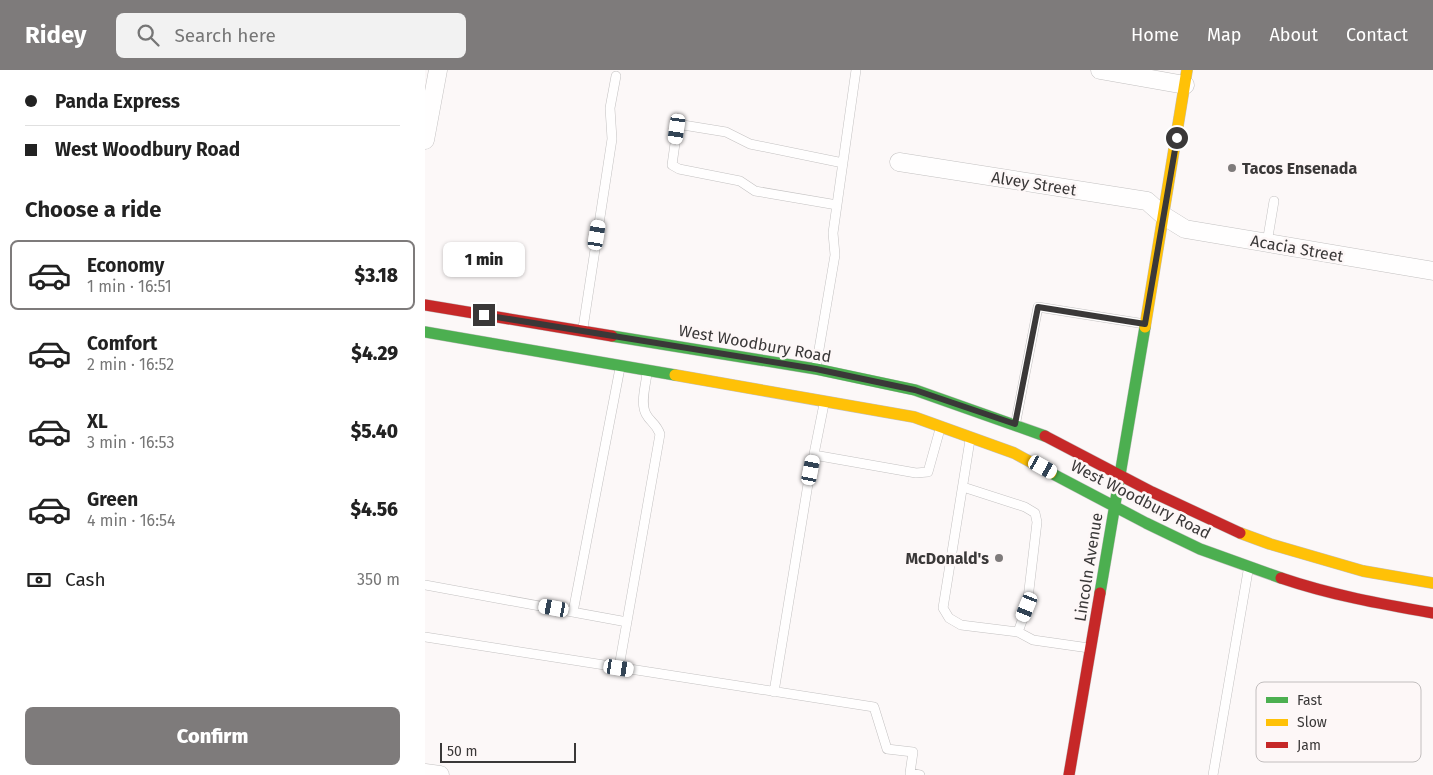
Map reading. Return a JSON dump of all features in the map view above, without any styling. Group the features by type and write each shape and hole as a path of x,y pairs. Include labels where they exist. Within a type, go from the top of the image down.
{"main road":[{"name":"Lincoln Avenue","path":"1069,775 1186,78"},
{"name":"West Woodbury Road","path":"425,305 816,369 915,390 1037,432 1152,492 1221,525 1270,544 1363,571 1433,582"},
{"name":"West Woodbury Road","path":"425,332 825,400 914,417 1031,461 1147,523 1249,568 1359,600 1433,614"}],"street":[{"path":"425,140 439,70"},
{"path":"1100,70 1186,78"},
{"name":"Alvey Street","path":"899,162 1147,201 1164,216"},
{"name":"Acacia Street","path":"1164,216 1185,229 1433,271"},
{"path":"425,772 440,775"}],"lane":[{"path":"816,369 835,255 833,233 856,70"},
{"path":"583,331 612,139 610,108 616,76"},
{"path":"837,205 755,192 740,181 679,169 672,165 677,129 683,125 726,132 750,144 843,163"},
{"path":"1267,242 1274,201"},
{"path":"1015,424 1038,307 1145,324"},
{"path":"573,612 620,366"},
{"path":"619,668 659,434 657,426 645,414 644,398 648,370"},
{"path":"774,692 825,400"},
{"path":"814,455 916,473 928,472 940,427"},
{"path":"971,438 943,608 949,618 961,625 1018,632 1033,640 1091,648"},
{"path":"963,487 1025,506 1035,513 1037,522 1027,607 1018,632"},
{"path":"1213,775 1249,568"},
{"path":"425,585 627,622"},
{"path":"425,637 874,707 887,749 913,752 910,773 920,775"}],"traffic: fast":[{"path":"1100,593 1145,327"},
{"path":"425,332 675,375"},
{"path":"612,336 816,369 915,390 1045,436"},
{"path":"1051,473 1200,549 1281,578"}],"traffic: slow":[{"path":"1145,327 1187,70"},
{"path":"675,375 914,417 1014,453 1051,473"},
{"path":"1240,533 1270,544 1363,571 1433,583"}],"traffic: jam":[{"path":"425,305 612,336"},
{"path":"1045,436 1152,492 1240,533"},
{"path":"1281,578 1337,594 1433,613"},
{"path":"1069,775 1100,593"}],"place":[{"name":"Tacos Ensenada","path":"1232,168"},
{"name":"McDonald's","path":"999,558"}],"route":[{"path":"484,315 816,369 915,390 1015,424 1038,307 1145,324 1177,138"}]}
